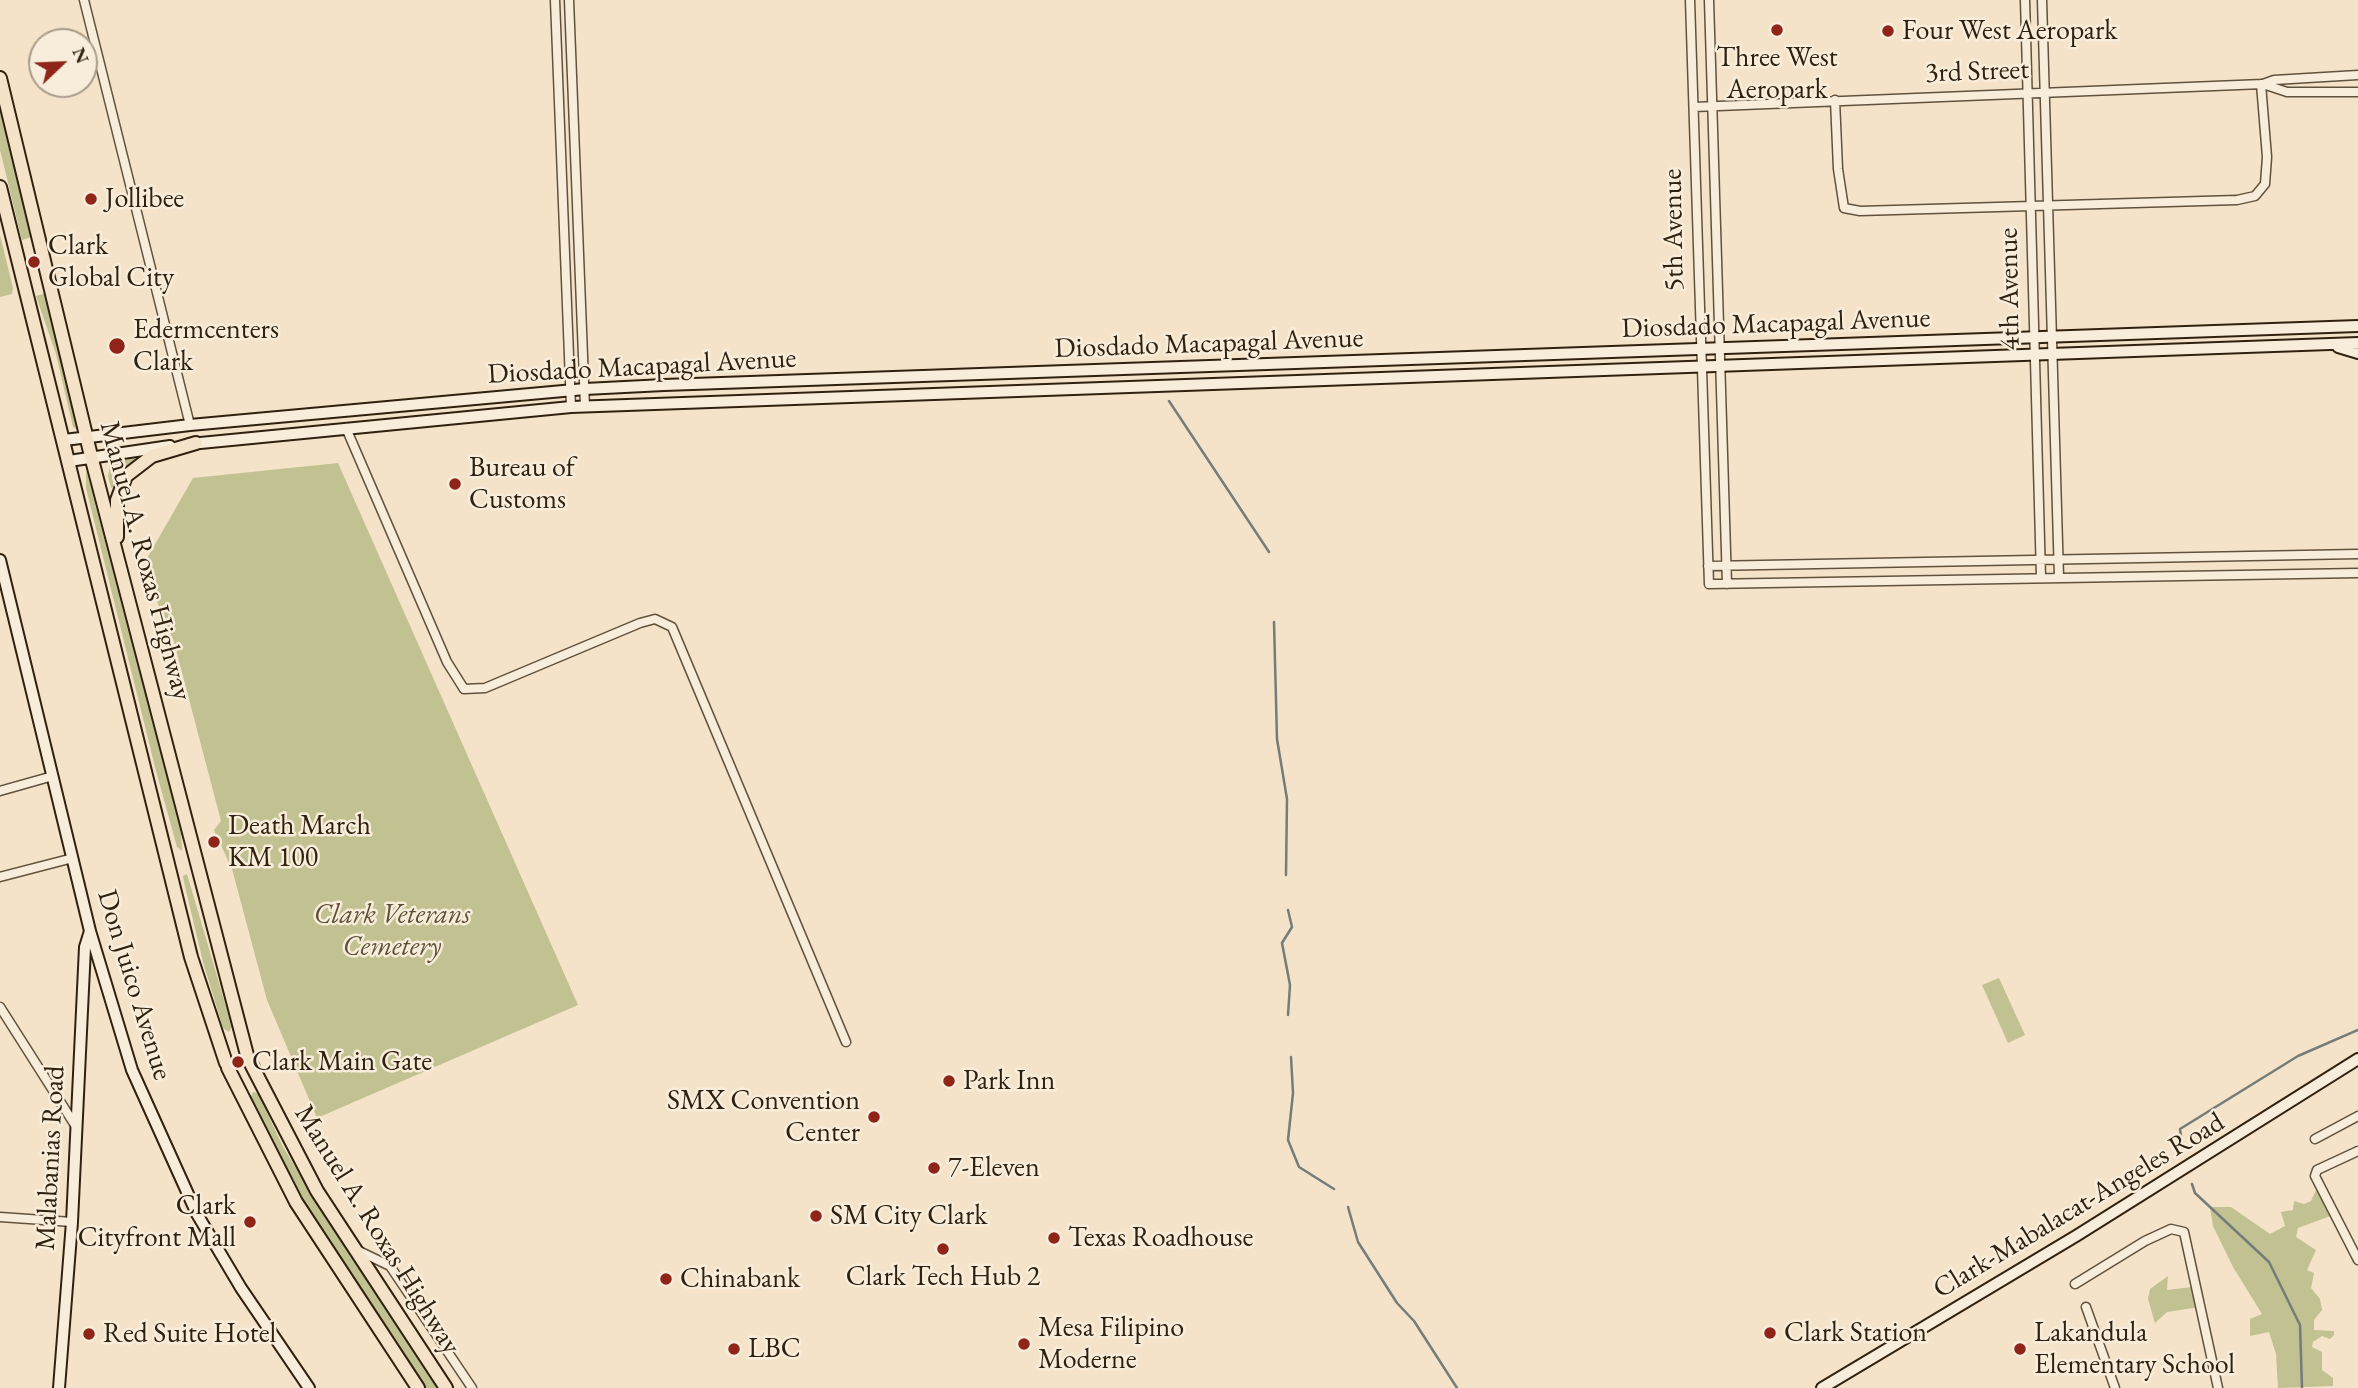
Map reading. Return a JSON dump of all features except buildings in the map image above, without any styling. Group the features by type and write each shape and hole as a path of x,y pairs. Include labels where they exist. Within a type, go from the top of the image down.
{"main road":[{"name":"Manuel A. Roxas Highway","path":"0,78 91,456 241,1041 260,1084 317,1191 446,1388"},
{"name":"Manuel A. Roxas Highway","path":"0,187 191,957 220,1049 266,1149 316,1235 418,1388"},
{"path":"2339,327 2358,319"},
{"name":"Diosdado Macapagal Avenue","path":"64,440 190,425 585,389 2358,326"},
{"name":"Diosdado Macapagal Avenue","path":"69,461 196,443 570,407 2358,344"},
{"path":"2332,345 2358,353"},
{"path":"1357,362 1357,379"},
{"path":"117,555 117,500 126,476 152,456 196,443"},
{"name":"Don Juico Avenue","path":"0,560 90,931 132,1070 174,1166 241,1288 309,1388"},
{"name":"Malabanias Road","path":"59,1388 72,1222 85,947 90,931"},
{"path":"220,1049 241,1041"},
{"name":"Clark-Mabalacat-Angeles Road","path":"1822,1388 2077,1236 2358,1059"},
{"path":"239,1093 260,1084"}],"street":[{"path":"85,0 190,425"},
{"path":"555,0 570,407"},
{"path":"569,0 585,407"},
{"name":"5th Avenue","path":"1690,0 1709,584 1727,584 1709,0"},
{"name":"4th Avenue","path":"2025,0 2041,577"},
{"name":"4th Avenue","path":"2042,0 2059,577"},
{"name":"3rd Street","path":"2262,84 2274,79 2358,75"},
{"path":"1835,100 1838,169 1844,208 1860,211 2237,200 2255,196 2265,184 2267,171 2262,84"},
{"name":"3rd Street","path":"1694,107 2262,84 2287,92 2358,92"},
{"path":"346,428 454,678 464,689 485,688 640,623 655,619 672,628 846,1042"},
{"path":"1709,566 2358,554"},
{"path":"1727,584 2358,573"},
{"path":"0,791 53,776"},
{"path":"0,877 73,858"},
{"path":"0,1007 75,1125"},
{"path":"2315,1139 2358,1116"},
{"path":"2358,1151 2317,1170 2315,1176 2358,1260"},
{"path":"0,1217 72,1222"},
{"path":"2075,1284 2145,1241 2171,1230 2184,1232 2218,1388"},
{"path":"353,1248 390,1266 471,1388"},
{"path":"2086,1307 2115,1388"}],"green space":[{"path":"0,110 32,237 22,240 0,150"},
{"path":"0,235 13,288 12,294 0,297"},
{"path":"46,293 77,429 73,427 56,354 36,296"},
{"path":"136,458 116,487 111,488 108,476 110,466 120,460"},
{"name":"Clark Veterans Cemetery","path":"338,463 578,1005 317,1118 267,1000 232,869 214,830 221,821 174,642 156,599 146,560 193,478"},
{"path":"86,469 181,831 182,851 177,847 156,771 86,488"},
{"path":"187,874 232,1027 229,1032 223,1028 203,962 184,882 183,876"},
{"path":"1999,978 2025,1035 2008,1043 1982,985"},
{"path":"253,1092 258,1093 283,1147 323,1212 441,1388 426,1388 324,1235 287,1175 250,1099"},
{"path":"2317,1188 2333,1215 2298,1228 2296,1237 2316,1250 2307,1270 2314,1273 2311,1288 2320,1299 2322,1310 2314,1320 2314,1330 2334,1331 2334,1335 2330,1339 2322,1336 2313,1342 2312,1347 2322,1352 2322,1370 2333,1378 2333,1386 2278,1388 2276,1354 2269,1332 2250,1336 2250,1319 2262,1314 2233,1267 2213,1226 2210,1207 2231,1207 2270,1234 2285,1226 2281,1212 2293,1210 2294,1201 2304,1204 2311,1201"},
{"path":"2168,1276 2167,1290 2192,1287 2200,1307 2167,1312 2155,1323 2148,1299 2150,1289"}],"waterway":[{"path":"1169,401 1269,552"},
{"path":"1274,622 1277,739 1287,799 1286,875"},
{"path":"1288,910 1292,927 1282,943 1290,985 1288,1015"},
{"path":"2183,1152 2180,1129 2298,1056 2358,1030"},
{"path":"1291,1057 1293,1093 1288,1140 1299,1167 1334,1189"},
{"path":"2192,1184 2195,1193 2269,1262 2300,1325 2302,1388"},
{"path":"1348,1207 1358,1242 1457,1388"}],"place":[{"name":"Three West Aeropark","path":"1777,30"},
{"name":"Four West Aeropark","path":"1888,31"},
{"name":"Jollibee","path":"91,199"},
{"name":"Clark Global City","path":"34,262"},
{"name":"Edermcenters Clark","path":"117,346"},
{"name":"Bureau of Customs","path":"455,484"},
{"name":"Death March KM 100","path":"214,842"},
{"name":"Clark Main Gate","path":"238,1062"},
{"name":"Park Inn","path":"949,1081"},
{"name":"SMX Convention Center","path":"874,1117"},
{"name":"7-Eleven","path":"934,1168"},
{"name":"SM City Clark","path":"816,1216"},
{"name":"Clark Cityfront Mall","path":"250,1222"},
{"name":"Texas Roadhouse","path":"1054,1238"},
{"name":"Clark Tech Hub 2","path":"943,1249"},
{"name":"Chinabank","path":"666,1279"},
{"name":"Clark Station","path":"1770,1333"},
{"name":"Red Suite Hotel","path":"89,1334"},
{"name":"Mesa Filipino Moderne","path":"1024,1344"},
{"name":"LBC","path":"734,1349"},
{"name":"Lakandula Elementary School","path":"2020,1349"}]}
